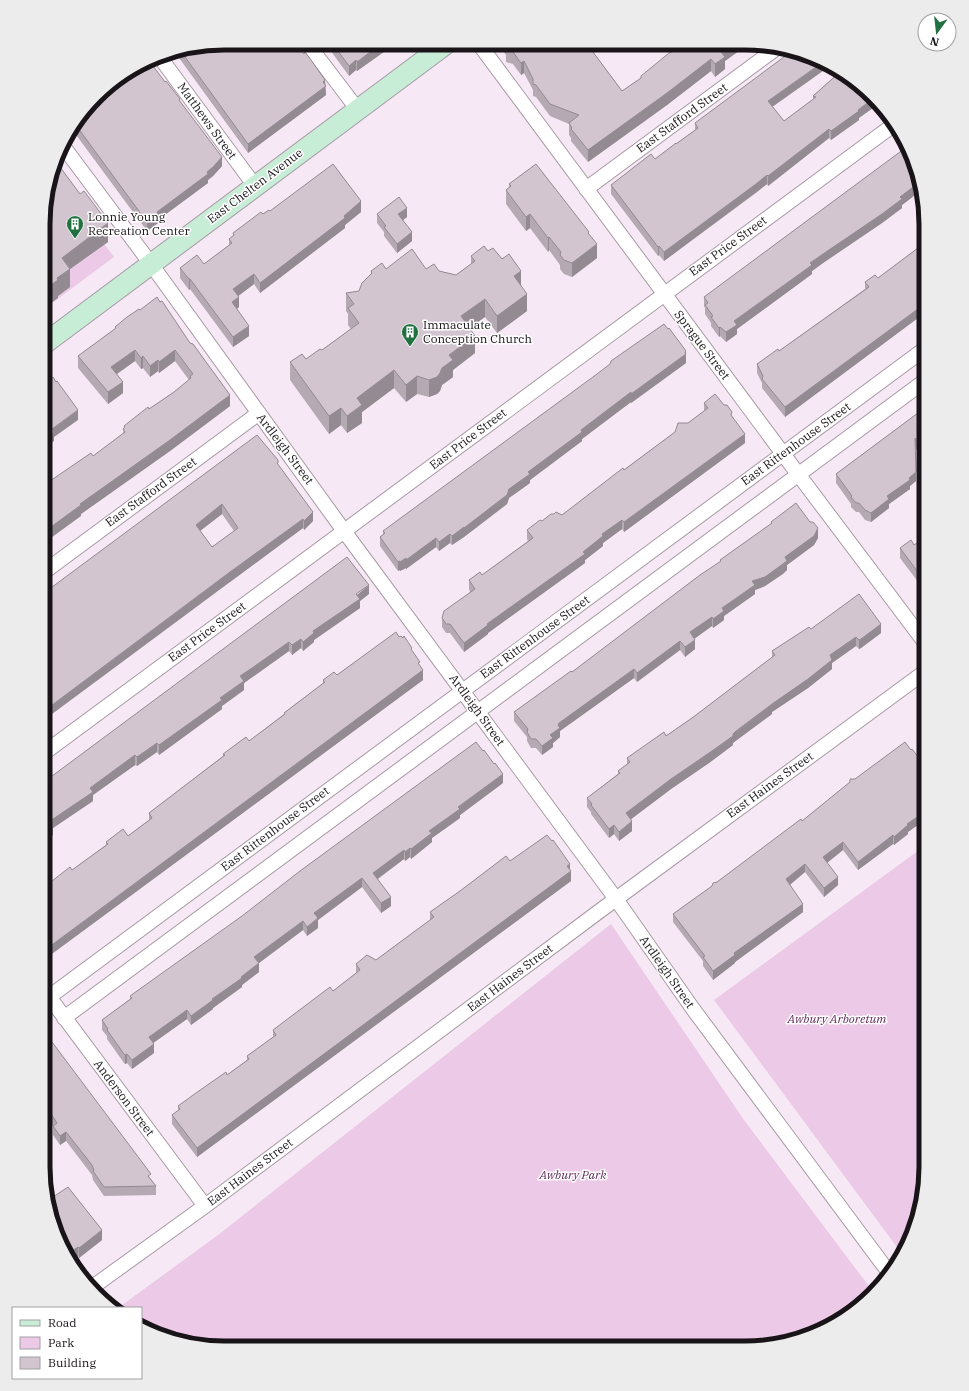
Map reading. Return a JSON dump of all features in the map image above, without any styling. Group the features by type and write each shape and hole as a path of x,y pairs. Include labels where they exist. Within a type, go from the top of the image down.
{"street":[{"path":"313,50 358,110"},
{"name":"East Chelten Avenue","path":"50,340 438,50"},
{"name":"Sprague Street","path":"483,50 919,635"},
{"name":"East Stafford Street","path":"586,189 772,52"},
{"name":"Matthews Street","path":"163,61 255,186"},
{"name":"East Price Street","path":"50,749 890,127"},
{"name":"Ardleigh Street","path":"66,150 298,465 344,531 401,606 616,899 694,1009 886,1269"},
{"name":"East Rittenhouse Street","path":"50,991 919,353"},
{"name":"East Rittenhouse Street","path":"64,1018 919,385"},
{"name":"East Stafford Street","path":"50,568 259,413"},
{"name":"East Haines Street","path":"96,1285 205,1206 919,675"},
{"name":"Anderson Street","path":"50,999 205,1206"}],"green space":[{"name":"Lonnie Young Recreation Center","path":"56,180 114,257 50,305 50,212"},
{"name":"Awbury Arboretum","path":"919,850 919,1179 916,1201 910,1223 898,1249 714,1000"},
{"name":"Awbury Park","path":"611,924 744,1120 870,1288 842,1312 812,1328 779,1338 757,1341 212,1341 190,1338 157,1328 142,1320 142,1307 120,1307 218,1235"}],"building":[{"path":"212,50 301,50 304,54 305,52 311,60 325,80 323,82 326,86 248,144 183,55"},
{"path":"337,50 373,50 357,62 356,60 349,66"},
{"path":"506,50 591,50 622,91 641,78 641,76 669,53 676,50 724,50 721,52 725,57 715,64 711,59 588,150 571,129 572,128 569,123 579,115 550,104 536,85 533,84 533,79 524,61 521,63 513,52"},
{"path":"787,55 818,66 768,101 784,121 816,97 813,96 836,75 860,93 869,102 858,110 859,111 831,131 829,129 768,176 767,175 664,252 659,246 658,247 611,185 651,154 655,159 698,128 695,123"},
{"path":"152,65 180,99 179,100 222,157 207,172 208,174 157,212 158,213 147,222 78,128 93,109 109,93 127,79"},
{"path":"903,150 910,168 915,186 900,197 902,199 882,214 810,263 812,265 734,321 737,325 726,332 720,327 719,328 705,305 708,303 704,297"},
{"path":"333,164 361,201 344,216 345,218 260,283 254,274 233,289 239,297 232,302 249,326 233,337 190,279 180,268 197,255 204,264 232,243 229,239 234,235 233,233 261,212 263,214 269,210 270,211"},
{"path":"536,164 597,244 572,263 564,260 560,255 561,252 549,237 548,238 530,214 526,217 506,190 511,186 509,184"},
{"name":"Lonnie Young Recreation Center","path":"60,166 80,194 84,191 108,223 62,258 70,269 57,278 58,280 50,286 50,212 53,190"},
{"path":"399,197 407,208 398,214 412,232 397,244 384,227 386,226 377,214"},
{"name":"Immaculate Conception Church","path":"484,246 488,251 493,248 502,259 509,254 521,271 514,276 527,294 497,316 485,299 461,316 475,336 449,355 453,360 442,368 437,377 429,380 417,376 406,385 394,370 357,398 362,405 347,416 341,408 329,416 290,362 302,354 306,359 320,349 322,350 359,323 348,308 354,304 346,293 359,291 362,283 372,273 371,271 382,263 386,269 412,249 426,269 434,264 439,271 456,275 475,261 471,256"},
{"path":"919,247 919,308 785,407 762,379 763,376 757,364 778,349 779,351 869,287 865,282 875,275 878,278"},
{"path":"157,297 160,302 162,301 190,343 193,344 230,395 80,504 81,505 50,528 50,481 91,453 93,456 125,432 123,429 125,427 124,426 148,407 149,409 174,392 191,378 190,376 193,374 175,350 159,362 158,360 150,366 143,356 141,358 135,350 111,367 123,382 108,392 78,356 116,328 115,327 127,317 139,309 140,310"},
{"path":"664,324 668,329 669,328 686,351 686,354 631,394 631,392 581,430 582,432 528,472 530,474 509,489 507,495 464,528 452,536 450,534 439,542 436,538 406,560 406,558 398,562 380,537 385,533 383,531 597,374 610,364 611,361"},
{"path":"53,377 56,382 57,381 78,410 52,429 54,432 50,435 50,379"},
{"path":"715,394 724,405 727,405 732,412 731,415 745,434 624,522 622,520 602,534 603,536 583,552 585,554 487,624 488,625 464,643 450,624 446,624 442,618 444,611 475,589 469,580 480,572 482,575 533,538 527,530 551,514 556,512 562,515 623,468 624,470 675,432 678,423 688,423 708,408 704,403"},
{"path":"919,412 919,443 915,438 916,472 909,478 910,480 887,496 889,499 871,513 865,510 859,503 856,503 836,474"},
{"path":"257,435 278,460 277,463 313,512 304,521 303,519 50,707 50,589","holes":["222,504 238,528 212,547 196,525"]},
{"path":"796,503 810,522 813,522 818,528 814,536 785,557 787,561 765,577 752,581 755,585 722,608 724,611 713,619 712,617 690,632 695,640 685,647 680,641 637,673 634,669 559,723 558,725 560,728 550,735 553,738 542,746 536,739 531,739 527,732 528,729 514,712 571,671 572,672 700,575 721,561 720,560 772,523 771,522"},
{"path":"911,540 914,545 919,542 919,574 900,548"},
{"path":"347,557 369,585 356,594 360,599 313,631 314,633 303,642 301,639 292,645 289,642 240,676 244,681 220,698 222,700 159,745 157,743 137,757 135,755 90,788 93,792 50,821 50,778"},
{"path":"859,594 881,624 861,639 859,640 856,637 830,655 832,660 808,679 736,731 733,736 671,779 626,813 632,821 619,832 614,825 609,829 587,798 620,773 618,771 630,762 627,758 664,732 666,736 692,718 775,655 772,651 809,627 811,629"},
{"path":"396,632 399,637 401,636 403,638 404,636 420,662 418,663 423,670 50,946 50,883 70,867 72,870 108,844 106,842 123,829 128,836 152,818 149,813 225,755 223,754 246,737 249,741 325,682 323,680 334,672 337,675"},
{"path":"476,742 503,774 458,807 460,809 429,831 432,833 411,849 410,848 405,852 404,850 373,873 391,897 381,903 362,878 314,913 318,918 307,927 303,921 254,957 259,963 241,977 242,978 212,999 213,1000 191,1016 187,1010 149,1037 154,1044 132,1060 127,1054 124,1054 107,1030 108,1029 102,1020 132,998 130,996 242,916 300,871"},
{"path":"905,742 919,758 919,816 907,824 908,825 894,837 893,835 858,862 843,842 823,857 838,877 824,888 805,864 786,879 803,904 734,953 735,955 713,971 703,957 705,956 673,914 801,819 802,821 850,782 850,779 855,779"},
{"path":"50,821 53,826 50,828"},
{"path":"547,835 552,841 553,840 570,864 567,866 571,871 197,1148 172,1115 180,1109 178,1106 226,1072 227,1075 249,1059 247,1056 276,1035 273,1030 330,987 333,991 360,970 356,964 367,955 376,960 434,917 430,912 506,856 510,861"},
{"path":"50,1039 151,1174 148,1176 156,1186 104,1187 93,1171 92,1165 66,1132 60,1136 53,1126 57,1123 50,1112"},
{"path":"68,1187 102,1230 79,1248 78,1247 72,1251 59,1223 52,1197"}],"place":[{"name":"Lonnie Young Recreation Center","path":"75,239"},
{"name":"Immaculate Conception Church","path":"410,347"}]}
